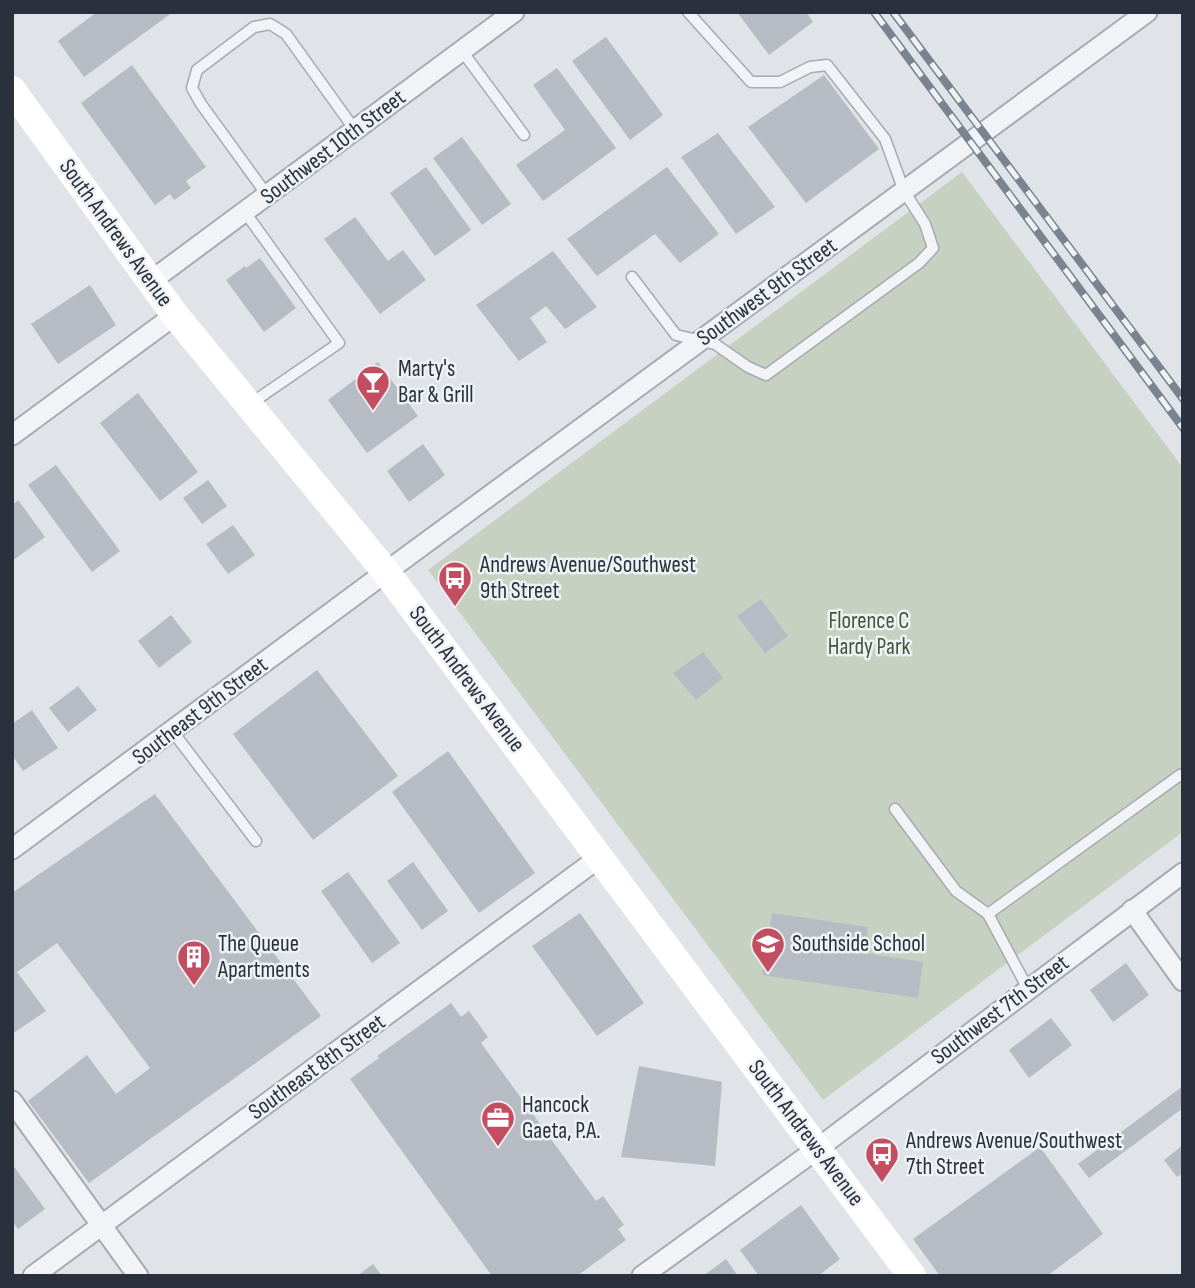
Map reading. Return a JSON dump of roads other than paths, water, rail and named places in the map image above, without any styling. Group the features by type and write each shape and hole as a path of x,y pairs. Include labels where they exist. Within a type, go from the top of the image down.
{"main road":[{"name":"South Andrews Avenue","path":"12,90 175,315 386,572 912,1276"}],"street":[{"name":"Southwest 10th Street","path":"151,281 514,12"},
{"name":"Southwest 9th Street","path":"386,572 1147,12"},
{"path":"12,435 175,315"},
{"name":"Southeast 9th Street","path":"12,849 386,572"},
{"name":"Southeast 8th Street","path":"35,1275 600,857"},
{"name":"Southwest 7th Street","path":"642,1276 817,1149 1183,873"},
{"path":"1132,910 1183,981"},
{"path":"12,1101 138,1276"}],"lane":[{"path":"632,277 676,335 715,344 748,367 766,374 919,263 933,248 925,223 904,191 885,139 827,65 810,67 780,82 751,82 688,12"},
{"path":"267,195 192,88 197,69 254,27 270,24 286,34 355,130"},
{"path":"461,51 524,135"},
{"path":"245,212 339,343 248,406"},
{"path":"173,732 256,841"},
{"path":"988,914 1180,775 1183,777"},
{"path":"895,809 956,891 988,914 1028,989"}],"railway":[{"path":"874,12 1183,428"},
{"path":"893,12 1183,399"}],"place":[{"name":"Marty's Bar & Grill","path":"373,412"},
{"name":"Andrews Avenue/Southwest 9th Street","path":"455,608"},
{"name":"Southside School","path":"768,974"},
{"name":"The Queue Apartments","path":"194,987"},
{"name":"Hancock Gaeta, P.A.","path":"498,1148"},
{"name":"Andrews Avenue/Southwest 7th Street","path":"882,1184"}],"park label":[{"name":"Florence C Hardy Park","path":"869,634"}]}
